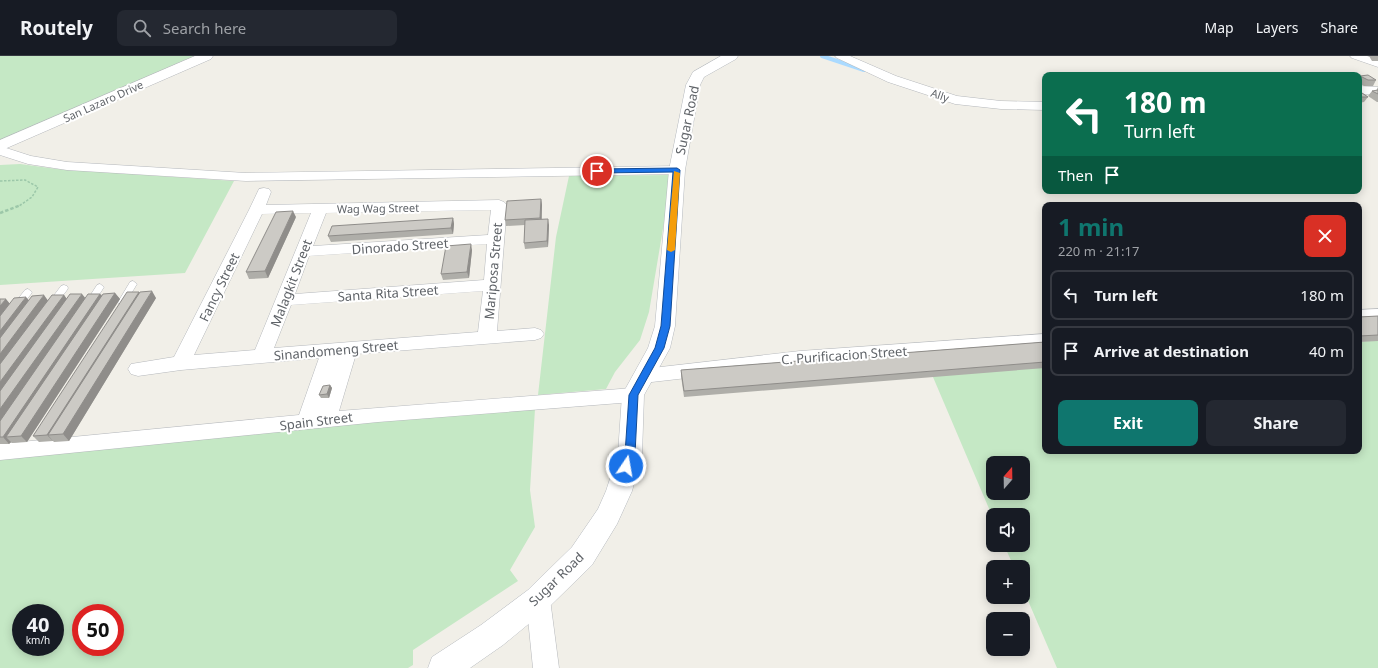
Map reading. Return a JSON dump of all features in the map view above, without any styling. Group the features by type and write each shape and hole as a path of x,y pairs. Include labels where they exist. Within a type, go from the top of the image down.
{"main road":[{"name":"San Lazaro Drive","path":"0,146 206,56"},
{"name":"Sugar Road","path":"443,668 492,635 538,599 582,556 608,516 619,491 630,454 638,385 659,348 665,326 677,170 689,103 698,75 731,56"}],"street":[{"name":"Ally","path":"841,56 892,79 955,100 1001,105 1042,106"},
{"path":"1356,56 1378,64"},
{"path":"1362,90 1378,91"},
{"path":"0,150 28,160 67,166 246,177 677,170"},
{"path":"0,163 28,160"},
{"name":"Fancy Street","path":"181,363 257,210 264,192"},
{"name":"Wag Wag Street","path":"257,210 499,205"},
{"name":"Mariposa Street","path":"487,337 499,205"},
{"name":"Malagkit Street","path":"262,356 320,209"},
{"name":"Dinorado Street","path":"303,252 496,239"},
{"name":"Santa Rita Street","path":"284,300 492,285"},
{"path":"1362,316 1378,315"},
{"name":"Sinandomeng Street","path":"138,369 181,363 535,334"},
{"name":"C. Purificacion Street","path":"638,385 800,358 1042,340"},
{"path":"319,411 340,349"},
{"name":"Spain Street","path":"0,452 32,443 319,411 495,404 638,385"},
{"path":"538,599 546,668"}],"lane":[{"path":"118,310 133,284"},
{"path":"82,313 100,287"},
{"path":"46,313 64,288"},
{"path":"10,315 28,292"}],"path":[{"path":"0,181 25,179 33,181 38,187 35,195 30,200 0,212"}],"green space":[{"path":"0,56 194,56 0,141"},
{"path":"20,164 57,169 234,181 185,273 0,285 0,165"},
{"path":"672,175 649,312 640,340 615,372 606,389 538,395 556,237 569,176"},
{"path":"1378,340 1378,668 1057,668 1029,604 1030,560 1011,560 1007,552 1030,552 1030,508 989,508 930,370 1042,363 1042,454 1362,454 1362,342"},
{"path":"535,409 530,490 535,527 510,570 518,581 413,650 413,665 408,668 0,668 0,457 345,424"}],"building":[{"path":"1368,75 1376,80 1368,80 1362,76"},
{"path":"1378,90 1378,94 1372,91"},
{"path":"1362,93 1368,97 1362,97"},
{"path":"541,199 540,218 505,220 507,201"},
{"path":"293,211 265,271 246,272 276,212"},
{"path":"453,218 451,228 328,236 332,226"},
{"path":"548,219 547,241 524,243 525,220"},
{"path":"471,244 467,272 441,274 446,246"},
{"path":"152,291 63,434 48,435 140,292"},
{"path":"127,292 139,292 47,435 33,436"},
{"path":"115,293 21,436 6,437 103,294"},
{"path":"70,294 82,294 0,409 0,391"},
{"path":"88,294 100,294 3,437 0,437 0,421"},
{"path":"44,295 0,354 0,338 32,296"},
{"path":"52,295 64,295 0,382 0,364"},
{"path":"26,297 0,331 0,316 14,298"},
{"path":"0,299 6,299 0,306"},
{"path":"1378,316 1378,335 1362,336 1362,317"},
{"path":"1042,342 1042,362 684,391 681,370"},
{"path":"330,385 327,394 319,395 323,386"}],"waterway":[{"path":"822,56 864,70"}],"slow traffic":[{"path":"671,250 676,173"}],"route":[{"path":"597,171 677,170 665,326 659,348 633,395 630,454 626,466"}]}
